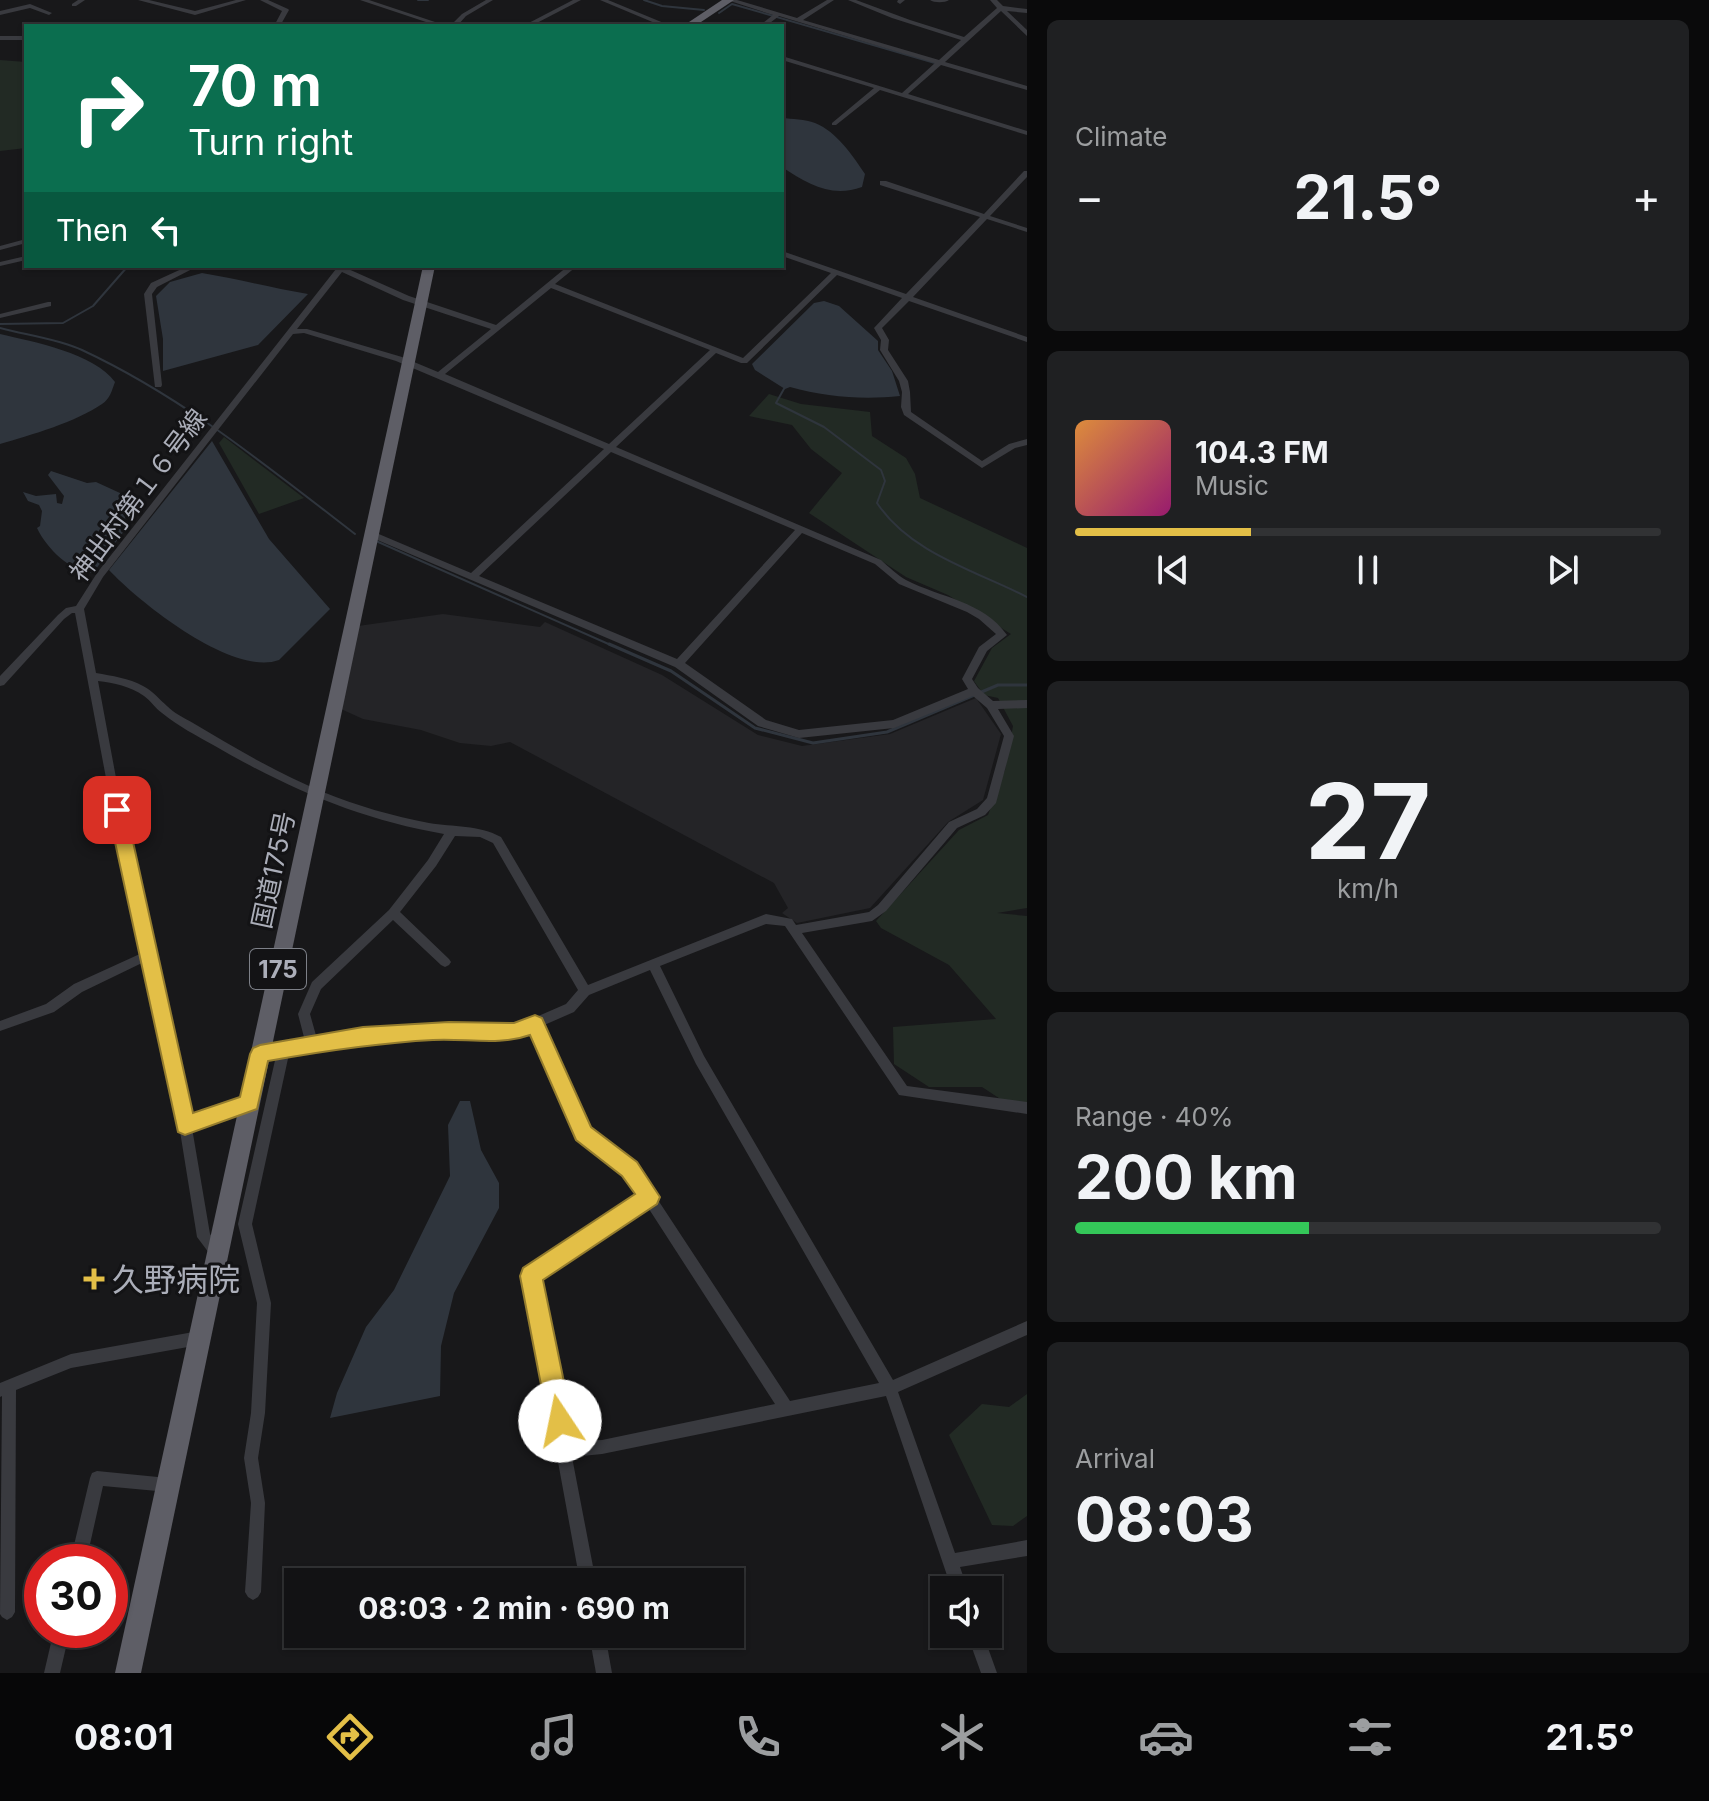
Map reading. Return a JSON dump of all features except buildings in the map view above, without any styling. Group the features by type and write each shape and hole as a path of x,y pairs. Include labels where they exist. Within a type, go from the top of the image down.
{"highway":[{"path":"691,24 730,0"},
{"name":"国道175号","path":"128,1673 428,268"}],"street":[{"path":"74,5 82,0"},
{"path":"141,0 195,13 243,0"},
{"path":"263,0 286,10 278,24"},
{"path":"363,0 434,24"},
{"path":"455,24 490,0"},
{"path":"603,0 663,24"},
{"path":"730,0 1027,88"},
{"path":"798,20 831,0"},
{"path":"851,0 895,19 914,22 967,40"},
{"path":"933,0 946,0"},
{"path":"993,0 1027,34"},
{"path":"530,24 573,1"},
{"path":"0,13 30,6 49,13"},
{"path":"903,95 1001,8 1027,11"},
{"path":"765,24 778,14"},
{"path":"0,38 24,38"},
{"path":"784,59 1027,133"},
{"path":"834,124 879,88"},
{"path":"1027,173 878,328 885,340 884,350 900,373 906,393 904,403 907,413 982,465 1012,446 1027,442"},
{"path":"883,183 1027,230"},
{"path":"0,248 24,242"},
{"path":"784,254 990,327 991,331 1027,340"},
{"path":"0,264 24,258"},
{"path":"158,385 148,294 154,285 190,268"},
{"name":"神出村第１６号線","path":"217,1253 204,1237 185,1125 79,609 100,575 339,268"},
{"path":"342,268 406,298 497,328"},
{"path":"439,375 571,268"},
{"path":"550,285 744,361 836,272"},
{"path":"0,316 48,304"},
{"path":"291,332 304,331 439,375 878,562 900,581 948,599 997,626 1002,635 983,649 967,679 974,691 991,705 1009,736 992,800 981,812 953,825 872,916 794,930"},
{"path":"473,576 715,350"},
{"path":"679,664 800,530"},
{"path":"371,534 679,664 762,723 799,734 894,724 974,691"},
{"path":"0,682 61,617 69,610 79,609"},
{"path":"91,676 115,679 151,693 164,710 315,796 376,815 452,831 472,830 497,840 585,991"},
{"path":"991,705 1027,704"},
{"path":"313,1046 304,1014 316,986 393,913 452,831"},
{"path":"393,913 445,962"},
{"path":"260,1054 363,1036 449,1031 514,1032 570,1008 585,991 766,919 788,922 903,1091 1027,1108"},
{"path":"0,1026 50,1008 78,988 148,955"},
{"path":"654,966 700,1060 890,1388 955,1576"},
{"path":"535,1024 583,1133 630,1169 786,1408"},
{"path":"253,1592 258,1503 251,1458 258,1413 264,1303 245,1224 284,1050"},
{"path":"185,1125 249,1103"},
{"path":"586,1568 531,1276 649,1197"},
{"path":"565,1450 602,1447 890,1388 1027,1328"},
{"path":"7,1612 4,1389 71,1361 200,1338"},
{"path":"82,1544 97,1478 168,1485"},
{"path":"950,1561 1027,1548"},
{"path":"52,1673 58,1648"},
{"path":"600,1648 604,1673"},
{"path":"980,1648 989,1673"}],"shaded area":[{"path":"0,60 24,62 24,148 0,151"},
{"path":"784,118 823,127 843,145 865,174 862,187 851,190 830,190 811,184 784,168"},
{"path":"202,273 308,294 258,345 163,371 163,339 156,296 170,282"},
{"path":"824,301 839,306 878,341 878,350 892,371 900,396 845,397 790,387 785,389 755,370 752,364 814,303"},
{"path":"0,334 62,350 93,363 115,382 109,397 91,411 66,422 0,444"},
{"path":"769,394 801,404 870,412 872,436 906,458 915,474 920,498 1027,548 1027,908 997,913 1027,916 1027,1102 1005,1102 982,1087 929,1087 894,1064 893,1027 996,1019 949,965 881,928 876,921 959,830 988,815 1005,770 1013,726 998,698 984,695 974,681 992,648 1011,634 948,595 906,577 809,513 842,473 811,449 792,425 749,416"},
{"path":"224,437 304,498 259,514 219,443"},
{"path":"212,441 269,539 330,609 279,660 260,662 237,658 213,648 164,617 109,570"},
{"path":"51,471 87,483 96,482 120,493 127,527 93,573 76,568 60,558 37,528 42,511 39,505 28,501 23,492 36,496 56,494 57,503 62,504 64,496 48,475"},
{"path":"443,614 540,627 545,622 662,675 758,735 802,746 890,734 976,698 1001,734 983,800 948,822 870,908 797,923 782,913 788,908 774,883 510,742 491,746 460,743 421,730 363,719 341,709 358,626"},
{"path":"460,1101 470,1101 481,1150 499,1183 499,1208 454,1293 441,1346 440,1396 330,1418 337,1393 366,1327 394,1290 450,1176 448,1125"},
{"path":"1027,1394 1027,1516 1013,1526 992,1525 949,1435 982,1404 1009,1407"}],"waterway":[{"path":"418,0 428,0"},
{"path":"644,0 662,6 704,10"},
{"path":"719,13 732,4 935,63"},
{"path":"0,324 63,323 93,306 126,268"},
{"path":"0,328 73,346 155,389 224,434 355,534"},
{"path":"785,387 776,403 824,427 881,470 885,481 877,503 907,535 945,559 1027,597"},
{"path":"376,541 613,646"},
{"path":"609,644 671,671 755,728 813,743 887,732 998,685 1027,685"}],"place":[{"name":"久野病院","path":"94,1279"}],"route":[{"path":"117,810 185,1125 249,1103 260,1054 363,1036 449,1031 514,1032 535,1024 569,1108 583,1133 630,1169 649,1197 531,1276 560,1421"}]}
